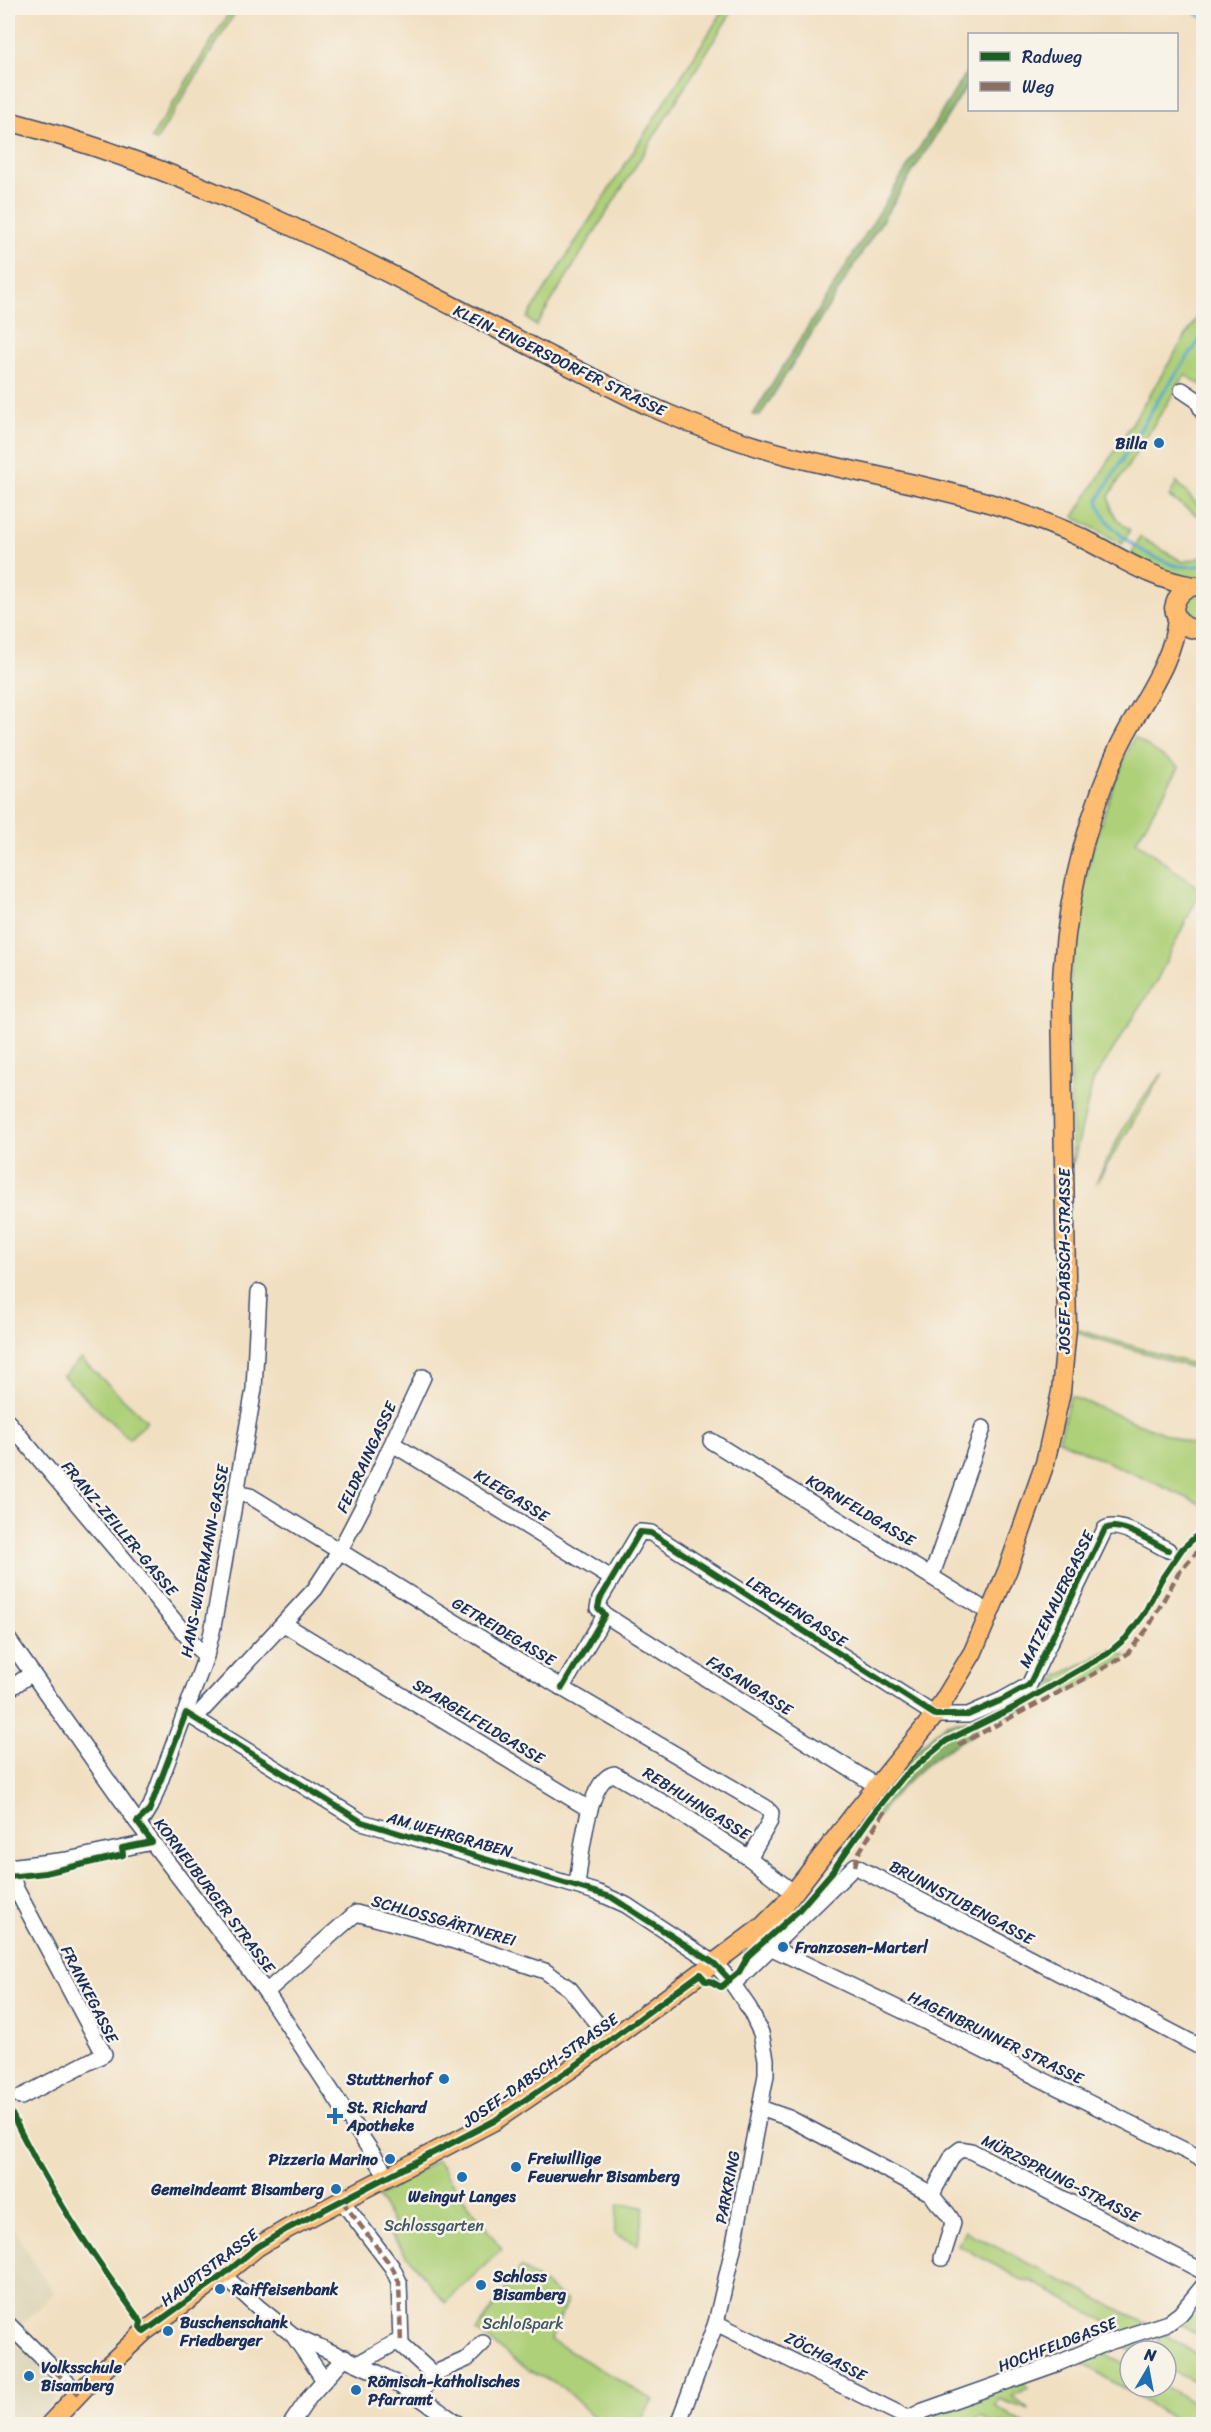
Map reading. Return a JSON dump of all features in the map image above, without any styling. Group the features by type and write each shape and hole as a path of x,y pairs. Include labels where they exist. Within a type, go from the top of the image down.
{"main road":[{"name":"KLEIN-ENGERSDORFER STRASSE","path":"8,122 136,161 240,203 625,394 706,430 789,456 923,485 985,502 1066,530 1126,562 1169,581 1201,586"},
{"name":"KLEIN-ENGERSDORFER STRASSE","path":"1126,562 1135,573 1163,593 1186,627 1201,629"},
{"path":"1176,613 1181,592 1201,586"},
{"name":"JOSEF-DABSCH-STRASSE","path":"388,2177 494,2121 575,2066 762,1927 794,1893 935,1716 962,1672 990,1613 1037,1488 1055,1424 1064,1369 1067,1310 1061,1004 1069,904 1083,843 1100,790 1124,735 1173,643 1176,613"},
{"name":"JOSEF-DABSCH-STRASSE","path":"1152,686 1183,645 1201,629"},
{"name":"HAUPTSTRASSE","path":"50,2424 78,2394 144,2332 223,2275 257,2247 388,2177"}],"street":[{"path":"1182,390 1197,400 1203,414"},
{"name":"HANS-WIDERMANN-GASSE","path":"137,1822 149,1811 191,1715 206,1656 254,1389 259,1292"},
{"name":"FELDRAINGASSE","path":"339,1552 393,1444 423,1377"},
{"name":"FRANZ-ZEILLER-GASSE","path":"8,1422 195,1646 206,1656"},
{"path":"932,1575 983,1428"},
{"name":"KORNFELDGASSE","path":"711,1441 932,1575 990,1613"},
{"name":"KLEEGASSE","path":"393,1444 611,1578"},
{"name":"GETREIDEGASSE","path":"236,1493 250,1496 562,1688 768,1809 771,1813 770,1821 749,1858"},
{"name":"MATZENAUERGASSE","path":"935,1716 968,1715 1029,1685 1105,1529 1113,1525 1123,1527 1168,1550"},
{"name":"LERCHENGASSE","path":"611,1578 636,1535 643,1531 651,1533 935,1716"},
{"path":"191,1715 284,1624 315,1589 339,1552"},
{"path":"562,1688 604,1616 599,1611 598,1604 611,1578"},
{"name":"FASANGASSE","path":"604,1616 877,1786"},
{"name":"SPARGELFELDGASSE","path":"284,1624 589,1809"},
{"name":"KORNEUBURGER STRASSE","path":"8,1639 137,1822 266,1992 388,2177"},
{"path":"8,1690 32,1673"},
{"name":"AM WEHRGRABEN","path":"191,1715 362,1822 577,1886 618,1901 714,1963"},
{"name":"REBHUHNGASSE","path":"589,1809 606,1778 614,1774 674,1809 749,1858 794,1893"},
{"path":"577,1886 589,1809"},
{"path":"8,1867 67,1860 152,1842"},
{"name":"BRUNNSTUBENGASSE","path":"733,1984 855,1866 1203,2049"},
{"name":"FRANKEGASSE","path":"8,1867 16,1889 104,2054 21,2097"},
{"name":"SCHLOSSGÄRTNEREI","path":"266,1992 356,1913 527,1964 560,1979 578,1998 609,2039"},
{"name":"HAGENBRUNNER STRASSE","path":"772,1948 1203,2160"},
{"name":"PARKRING","path":"678,2424 716,2323 760,2108 766,2067 763,2041 753,2014 733,1984 714,1963"},
{"path":"760,2108 789,2118 932,2194 937,2205 951,2218 952,2223 942,2258"},
{"name":"MÜRZSPRUNG-STRASSE","path":"932,2194 952,2155 966,2149 1203,2272"},
{"path":"342,2201 392,2267 399,2282 401,2344"},
{"path":"223,2275 293,2335 324,2380"},
{"name":"HOCHFELDGASSE","path":"915,2421 923,2411 1056,2364 1109,2342 1168,2323 1180,2314 1203,2285"},
{"name":"ZÖCHGASSE","path":"716,2323 915,2421"},
{"path":"8,2325 78,2394"},
{"path":"293,2335 352,2360 419,2397 458,2424"},
{"path":"419,2397 433,2374 467,2359 483,2343"},
{"path":"291,2424 303,2405 324,2380 352,2360 393,2344 401,2344 433,2374"}],"shaded area":[{"path":"8,2218 54,2293 20,2327 8,2316"},
{"name":"Volksschule Bisamberg","path":"8,2330 66,2389 33,2424 12,2424 8,2420"}],"green space":[{"path":"232,8 238,8 156,141 151,139"},
{"path":"725,8 734,8 536,326 527,318"},
{"path":"968,70 968,84 760,416 753,415"},
{"path":"1203,308 1203,386 1185,375 1109,496 1115,516 1130,530 1122,544 1074,517"},
{"path":"1177,482 1203,511 1203,519 1169,497"},
{"path":"1140,537 1183,562 1203,557 1203,578 1193,581 1135,559 1132,554"},
{"path":"1203,592 1203,623 1187,621 1181,601 1185,596"},
{"path":"1134,737 1179,767 1136,841 1201,890 1157,980 1093,1081 1073,1164 1069,1026 1070,980 1077,917 1100,825"},
{"path":"1163,1073 1096,1183 1125,1125"},
{"path":"1079,1330 1203,1367 1203,1371 1078,1333"},
{"path":"81,1359 147,1421 129,1439 63,1376"},
{"path":"1070,1396 1203,1449 1203,1505 1059,1440"},
{"path":"1112,1649 1127,1656 1093,1679 1068,1692 1061,1681 1048,1681"},
{"path":"1048,1681 1061,1681 1063,1688 1007,1717 1001,1704"},
{"path":"977,1715 977,1733 934,1758 897,1792 876,1818 862,1811 913,1753 945,1724 966,1721"},
{"name":"Schlossgarten","path":"437,2160 502,2249 445,2303 388,2231 394,2224 378,2197"},
{"path":"618,2204 644,2207 638,2245 614,2234"},
{"path":"965,2231 1149,2325 1128,2334 1031,2281 1022,2280 958,2245"},
{"name":"Schloßpark","path":"521,2267 567,2301 551,2340 653,2400 639,2424 601,2424 562,2387 530,2371 477,2331"},
{"path":"1203,2293 1203,2338 1177,2322"},
{"path":"1159,2330 1173,2339 1158,2339 1155,2331"},
{"path":"1178,2343 1203,2359 1203,2386 1178,2374"},
{"path":"1097,2349 1118,2360 1118,2385 1075,2359"},
{"path":"1021,2380 1029,2388 1012,2396 1029,2410 999,2399 995,2406 1024,2424 992,2424 982,2416 968,2423 952,2426 935,2424 921,2417"},
{"path":"1178,2393 1203,2407 1203,2424 1182,2424 1141,2399 1178,2399"}],"waterway":[{"path":"1187,8 1204,18"},
{"path":"1204,334 1158,400 1098,500 1108,522 1137,548 1175,565 1187,567 1204,565"}],"marked path":[{"path":"958,1745 1094,1674 1127,1654 1148,1628 1178,1574 1204,1544"},
{"path":"855,1866 858,1854 885,1811"},
{"path":"342,2201 392,2267 399,2282 401,2344"},
{"path":"45,2362 79,2394"}],"cycle path":[{"path":"562,1688 605,1615 598,1608 600,1599 640,1532 651,1533 935,1715 968,1715 1029,1685 1105,1529 1111,1527 1127,1530 1168,1550"},
{"path":"8,2106 53,2190 86,2244 141,2322 140,2327 144,2332 223,2275 257,2247 287,2229 494,2121 575,2066 700,1974 706,1981 721,1987 739,1972 748,1956 798,1911 832,1872 869,1819 903,1777 946,1741 1013,1708 1107,1654 1126,1638 1144,1614 1161,1580 1182,1549 1204,1529"},
{"path":"8,1877 45,1873 123,1855 122,1848 152,1842 137,1822 149,1811 186,1713 362,1822 611,1897 714,1963 730,1980"}],"place":[{"name":"Billa","path":"1159,443"},
{"name":"Franzosen-Marterl","path":"783,1947"},
{"name":"Stuttnerhof","path":"444,2079"},
{"name":"St. Richard Apotheke","path":"335,2116"},
{"name":"Pizzeria Marino","path":"390,2159"},
{"name":"Freiwillige Feuerwehr Bisamberg","path":"516,2167"},
{"name":"Weingut Langes","path":"462,2177"},
{"name":"Gemeindeamt Bisamberg","path":"336,2189"},
{"name":"Schloss Bisamberg","path":"481,2285"},
{"name":"Raiffeisenbank","path":"220,2289"},
{"name":"Buschenschank Friedberger","path":"168,2331"},
{"name":"Volksschule Bisamberg","path":"29,2376"},
{"name":"Römisch-katholisches Pfarramt","path":"356,2390"}]}
